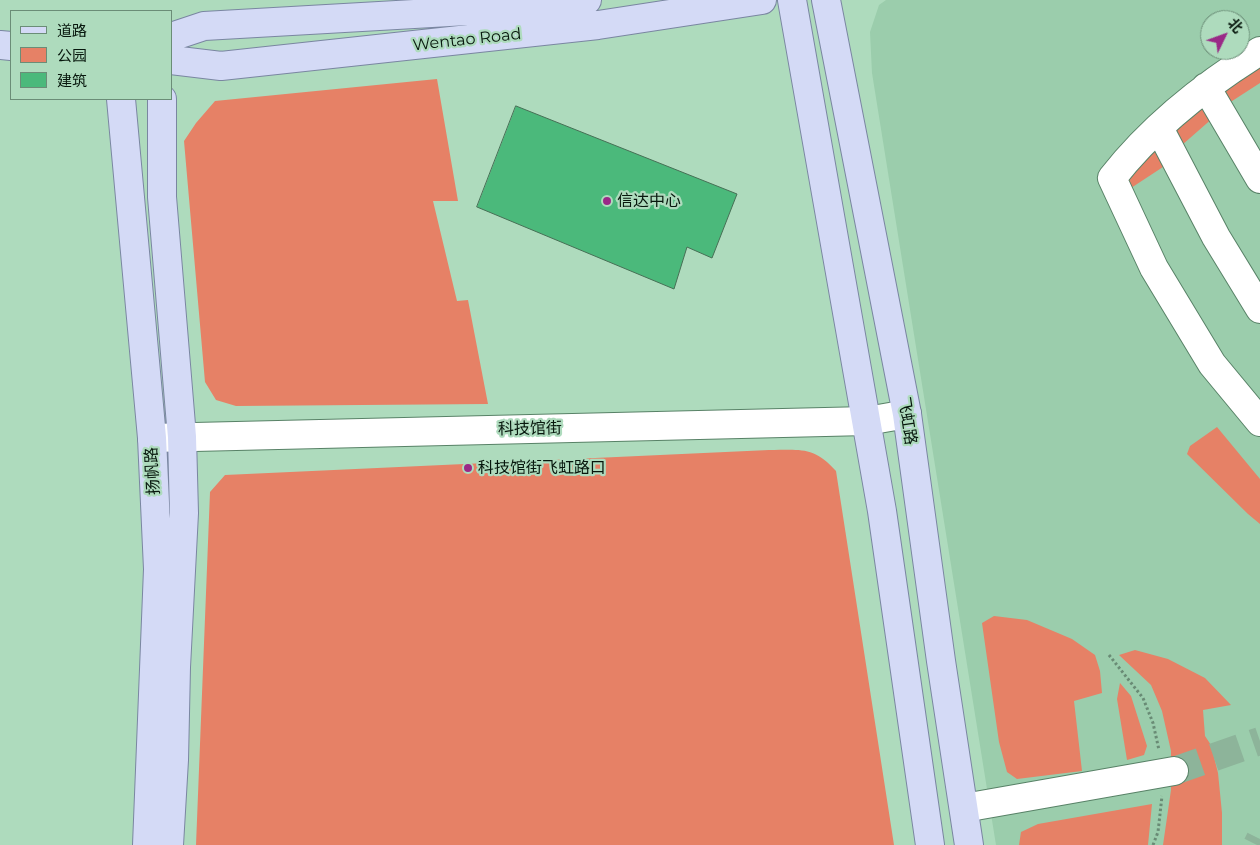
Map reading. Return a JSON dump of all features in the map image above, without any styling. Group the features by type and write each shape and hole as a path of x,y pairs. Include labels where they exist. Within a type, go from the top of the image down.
{"main road":[{"name":"Wentao Road","path":"172,36 204,26 554,6 587,0"},
{"name":"Wentao Road","path":"172,60 221,66 231,65 598,26 762,0"},
{"path":"792,0 882,510 930,845"},
{"name":"飞虹路","path":"826,0 907,414 970,845"},
{"name":"扬帆路","path":"121,100 152,438 158,570 147,845"},
{"path":"162,100 162,197 182,437 184,513 169,845"}],"street":[{"path":"1260,50 1206,87 1128,158 1112,178 1154,268 1212,364 1260,422"},
{"path":"1206,87 1260,179"},
{"path":"1160,128 1216,237 1260,309"},
{"name":"科技馆街","path":"152,438 867,421 907,414"},
{"path":"964,808 1169,772"}],"path":[{"path":"1109,656 1143,698 1169,772 1158,832 1153,845"}],"shaded area":[{"path":"886,0 1260,0 1260,845 996,845 872,73 870,32 879,5"}],"green space":[{"path":"1258,65 1260,68 1260,83 1229,103 1221,89"},
{"path":"437,79 458,201 433,201 457,301 468,300 488,404 236,406 216,400 205,382 184,141 196,123 215,101"},
{"path":"1203,104 1214,117 1182,145 1174,129"},
{"path":"1154,147 1166,165 1131,188 1123,179"},
{"path":"1217,427 1260,479 1260,524 1187,454 1190,446"},
{"path":"798,450 813,453 821,457 836,471 894,845 196,845 210,492 225,475"},
{"path":"994,616 1027,620 1072,639 1095,655 1100,671 1102,693 1074,701 1082,771 1017,779 1007,772 999,742 982,623"},
{"path":"1135,650 1168,659 1205,678 1231,705 1203,710 1205,736 1211,745 1218,773 1222,813 1222,845 1163,845 1171,790 1171,751 1162,711 1151,685 1119,655"},
{"path":"1120,683 1131,696 1147,746 1144,755 1127,760 1117,699"},
{"path":"1152,804 1148,845 1019,845 1021,832 1038,824"}],"building":[{"name":"信达中心","path":"516,106 737,194 712,258 687,247 674,289 477,207"}],"tunnel":[{"path":"1174,771 1260,741"},
{"path":"1257,845 1260,839"}],"place":[{"name":"信达中心","path":"607,201"},
{"name":"科技馆街飞虹路口","path":"468,468"}]}
